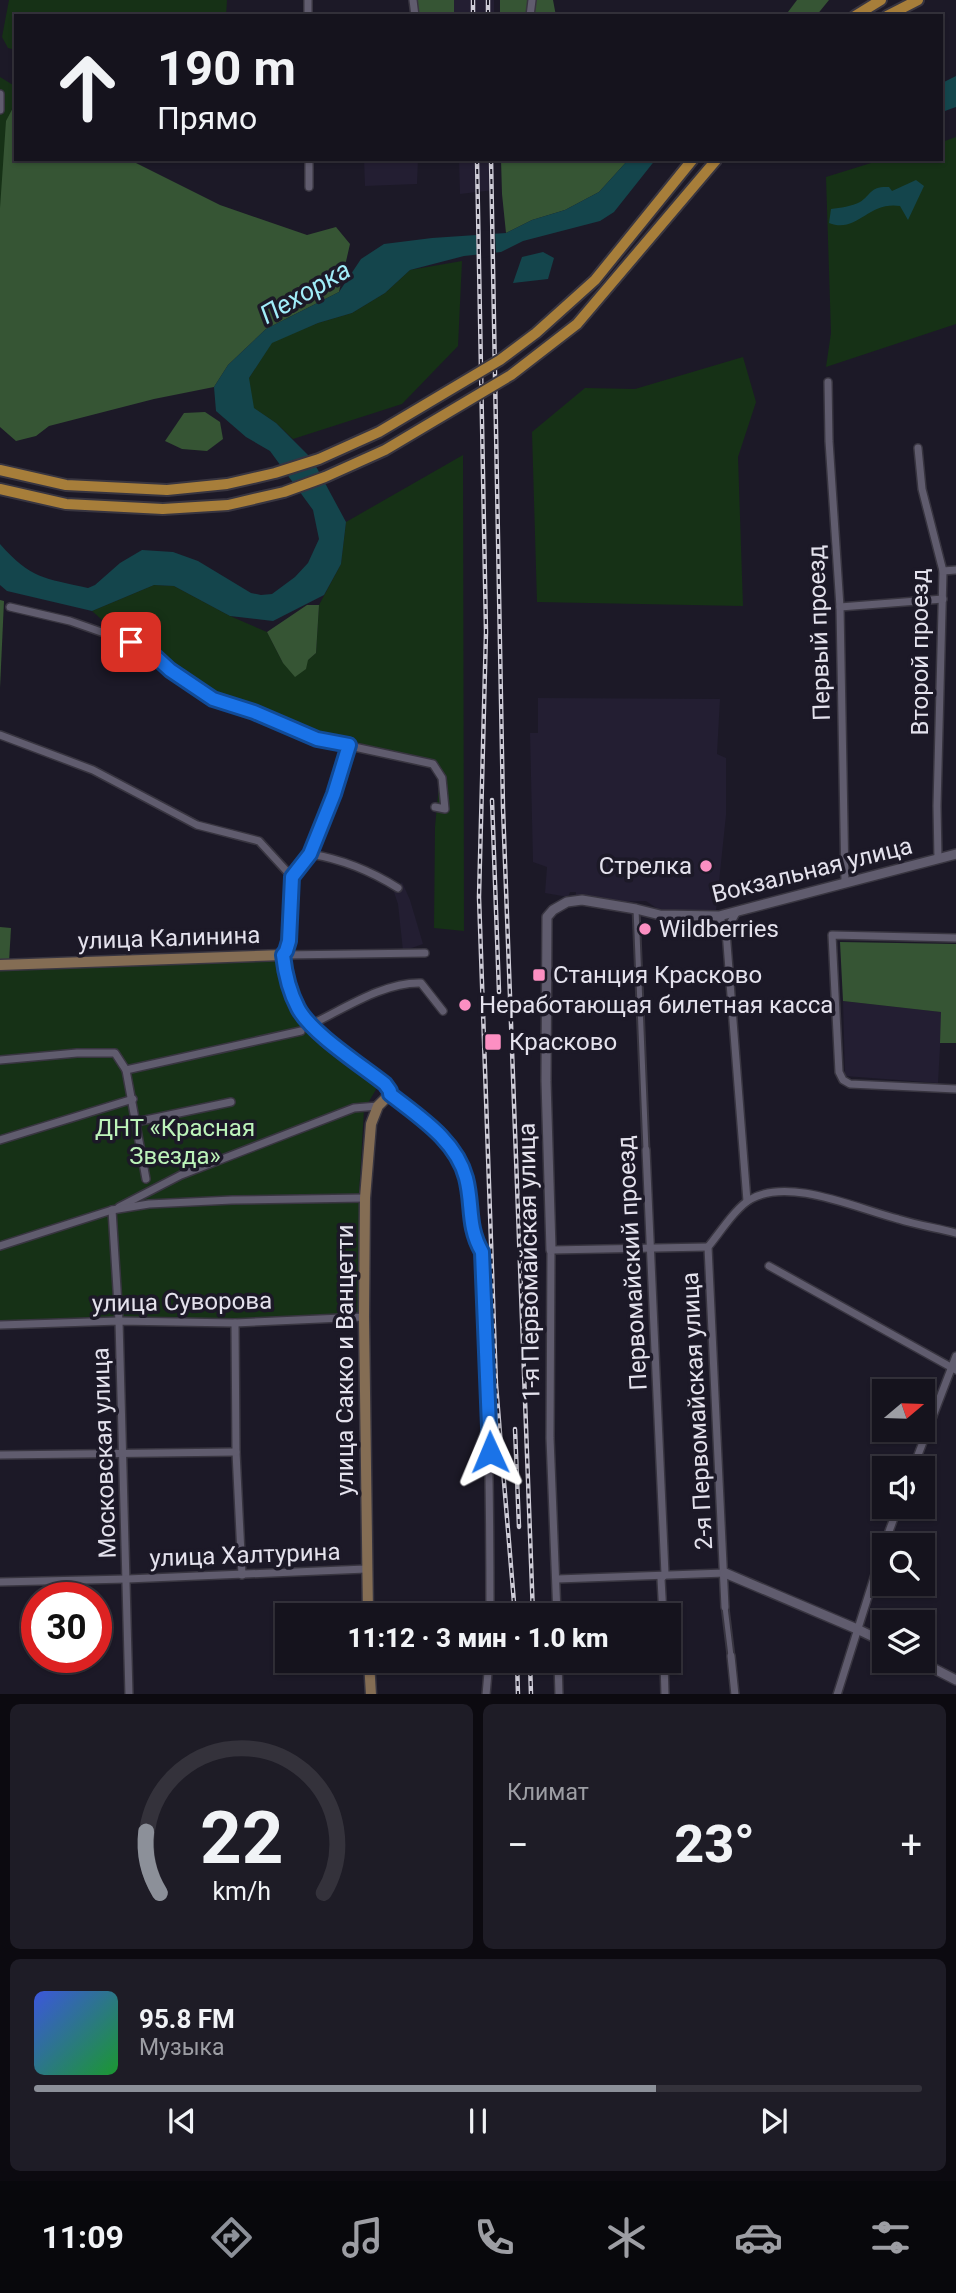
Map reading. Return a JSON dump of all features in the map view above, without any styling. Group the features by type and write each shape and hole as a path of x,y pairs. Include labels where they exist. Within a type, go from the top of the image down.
{"main road":[{"path":"858,14 881,0"},
{"path":"891,14 918,0"},
{"path":"0,470 66,485 167,490 227,484 319,459 379,432 500,360 536,333 595,280 692,161"},
{"path":"0,489 66,504 163,509 228,505 284,492 385,450 511,374 576,324 715,161"},
{"path":"283,955 291,991 306,1028 385,1084 390,1094 378,1106"},
{"name":"улица Калинина","path":"0,965 283,955"},
{"name":"улица Сакко и Ванцетти","path":"367,1603 365,1198 371,1124 378,1106"},
{"path":"369,1673 370,1694"}],"street":[{"path":"0,94 0,110"},
{"path":"309,161 309,187"},
{"name":"Первый проезд","path":"828,382 829,441 840,607 845,882"},
{"name":"Второй проезд","path":"918,448 922,489 943,571 938,859"},
{"path":"943,571 956,570"},
{"path":"840,607 943,598"},
{"path":"10,607 69,621 145,647 170,670 213,699 254,712 317,739 433,764 442,778 445,809 435,807"},
{"path":"0,735 93,770 197,825 259,841 292,877"},
{"path":"283,955 289,941 292,877 310,854 334,794 349,745"},
{"path":"310,854 345,863 386,880 398,888"},
{"name":"Вокзальная улица","path":"553,910 567,902 582,900 660,915 719,916 956,854"},
{"name":"Первомайский проезд","path":"636,909 665,1574 661,1579 662,1603"},
{"name":"1-я Первомайская улица","path":"553,910 547,917 546,1081 551,1250 550,1438 557,1603"},
{"path":"726,931 737,911"},
{"path":"719,916 726,931 747,1201 758,1195 786,1192 817,1195 898,1220 956,1233"},
{"path":"956,938 832,934 839,1072 844,1080 850,1084 956,1089"},
{"name":"улица Калинина","path":"283,955 425,953"},
{"path":"126,1070 306,1028 384,990 414,983 421,983 443,1011"},
{"path":"0,1060 77,1053 115,1053 126,1070 146,1179"},
{"path":"390,1094 437,1132 458,1157 466,1178 473,1237 482,1252 488,1376 490,1603"},
{"path":"0,1140 133,1099"},
{"path":"136,1122 231,1102"},
{"path":"112,1210 181,1175 354,1108 378,1106"},
{"path":"0,1245 112,1210 149,1204 365,1198"},
{"name":"2-я Первомайская улица","path":"735,1694 725,1607 708,1247 747,1201"},
{"name":"Московская улица","path":"112,1210 119,1321 129,1694"},
{"path":"551,1250 708,1247"},
{"path":"769,1266 953,1369"},
{"name":"улица Суворова","path":"0,1325 119,1321 235,1323 364,1317"},
{"path":"235,1323 236,1452 242,1575"},
{"path":"918,1456 956,1356"},
{"path":"0,1455 236,1452"},
{"name":"улица Халтурина","path":"0,1581 127,1579 366,1569"},
{"path":"557,1579 725,1573 872,1636"},
{"path":"836,1694 872,1584"},
{"path":"935,1669 956,1680"},
{"path":"486,1694 488,1673"},
{"path":"558,1673 559,1694"},
{"path":"664,1673 665,1694"}],"shaded area":[{"path":"414,0 454,0 454,14 415,14"},
{"path":"454,0 494,0 494,14 454,14"},
{"path":"500,0 553,0 556,14 500,14"},
{"path":"797,0 829,0 818,14 786,14"},
{"path":"956,76 956,107 943,112 943,82"},
{"path":"14,106 14,161 132,161 220,205 307,235 336,227 350,244 339,292 266,329 228,365 214,387 154,399 49,426 36,436 16,441 0,427 0,208 6,121"},
{"path":"364,161 418,161 417,184 365,186"},
{"path":"459,161 494,161 494,190 460,194"},
{"path":"501,161 627,161 599,192 565,210 532,220 506,233"},
{"path":"627,161 654,161 614,212 600,221 523,241 501,252 464,256 410,270 385,293 352,313 318,323 272,343 249,378 254,408 276,423 312,459 346,522 341,564 324,595 273,621 230,616 174,586 154,585 92,611 7,591 0,585 0,544 30,571 60,582 88,588 142,550 173,552 198,561 251,593 272,594 295,577 308,563 319,539 313,510 270,451 246,437 216,411 214,387 228,365 266,329 339,292 361,259 384,244 506,233 532,220 565,210 599,192"},
{"path":"916,180 924,186 908,220 900,206 889,206 879,208 847,224 829,223 831,209 860,202 878,188 889,187 892,191"},
{"path":"543,252 554,258 548,279 513,283 522,257"},
{"path":"205,412 220,422 223,439 207,451 182,449 165,441 184,413"},
{"path":"0,600 4,601 0,688"},
{"path":"307,605 319,605 316,653 308,660 306,669 295,677 283,663 267,632"},
{"path":"538,698 720,699 717,754 726,758 726,815 716,911 664,913 646,901 611,902 576,897 576,892 570,892 568,897 545,893 547,867 533,862 530,733 538,733"},
{"path":"402,882 423,944 403,951 398,904 394,892"},
{"path":"0,927 11,928 9,962 0,963"},
{"path":"840,942 956,944 956,1043 940,1043 941,1012 843,1001"},
{"path":"843,1001 942,1012 938,1083 845,1076"}],"green space":[{"path":"9,0 227,0 226,14 14,14 14,50 8,48 2,37"},
{"path":"0,77 13,85 0,379"},
{"path":"956,137 956,324 826,367 831,333 826,177 878,161 943,161 943,142"},
{"path":"462,261 458,346 402,404 293,439 276,423 249,405 249,378 272,342 318,323 352,313 385,293 410,270"},
{"path":"743,357 756,402 738,457 743,606 537,602 532,432 585,388 635,389"},
{"path":"463,455 464,931 434,928 435,827 439,784 431,764 268,720 171,681 92,611 154,585 174,586 267,632 283,663 308,660 316,653 319,605 341,564 346,522"},
{"name":"ДНТ «Красная Звезда»","path":"279,959 305,1023 378,1086 364,1110 359,1193 362,1266 360,1312 234,1320 110,1317 0,1322 0,969"}],"pier":[{"path":"495,230 496,256 477,258 476,231"}],"railway":[{"path":"473,0 473,14"},
{"path":"488,0 488,14"},
{"path":"477,161 486,632 479,897 496,1385 514,1603"},
{"path":"491,161 503,808 533,1603"},
{"path":"492,800 499,992"},
{"path":"515,1429 519,1527"},
{"path":"517,1673 518,1694"},
{"path":"530,1673 531,1694"}],"place":[{"name":"Стрелка","path":"706,866"},
{"name":"Wildberries","path":"645,929"},
{"name":"Станция Красково","path":"539,975"},
{"name":"Неработающая билетная касса","path":"465,1005"},
{"name":"Красково","path":"493,1042"}],"route":[{"path":"131,642 145,647 170,670 213,699 254,712 317,739 349,745 334,794 310,854 292,877 289,941 283,955 285,972 298,1009 310,1025 385,1084 390,1094 437,1132 458,1157 466,1178 473,1237 482,1252 490,1452"}],"water label":[{"name":"Пехорка","path":"305,292"}]}
